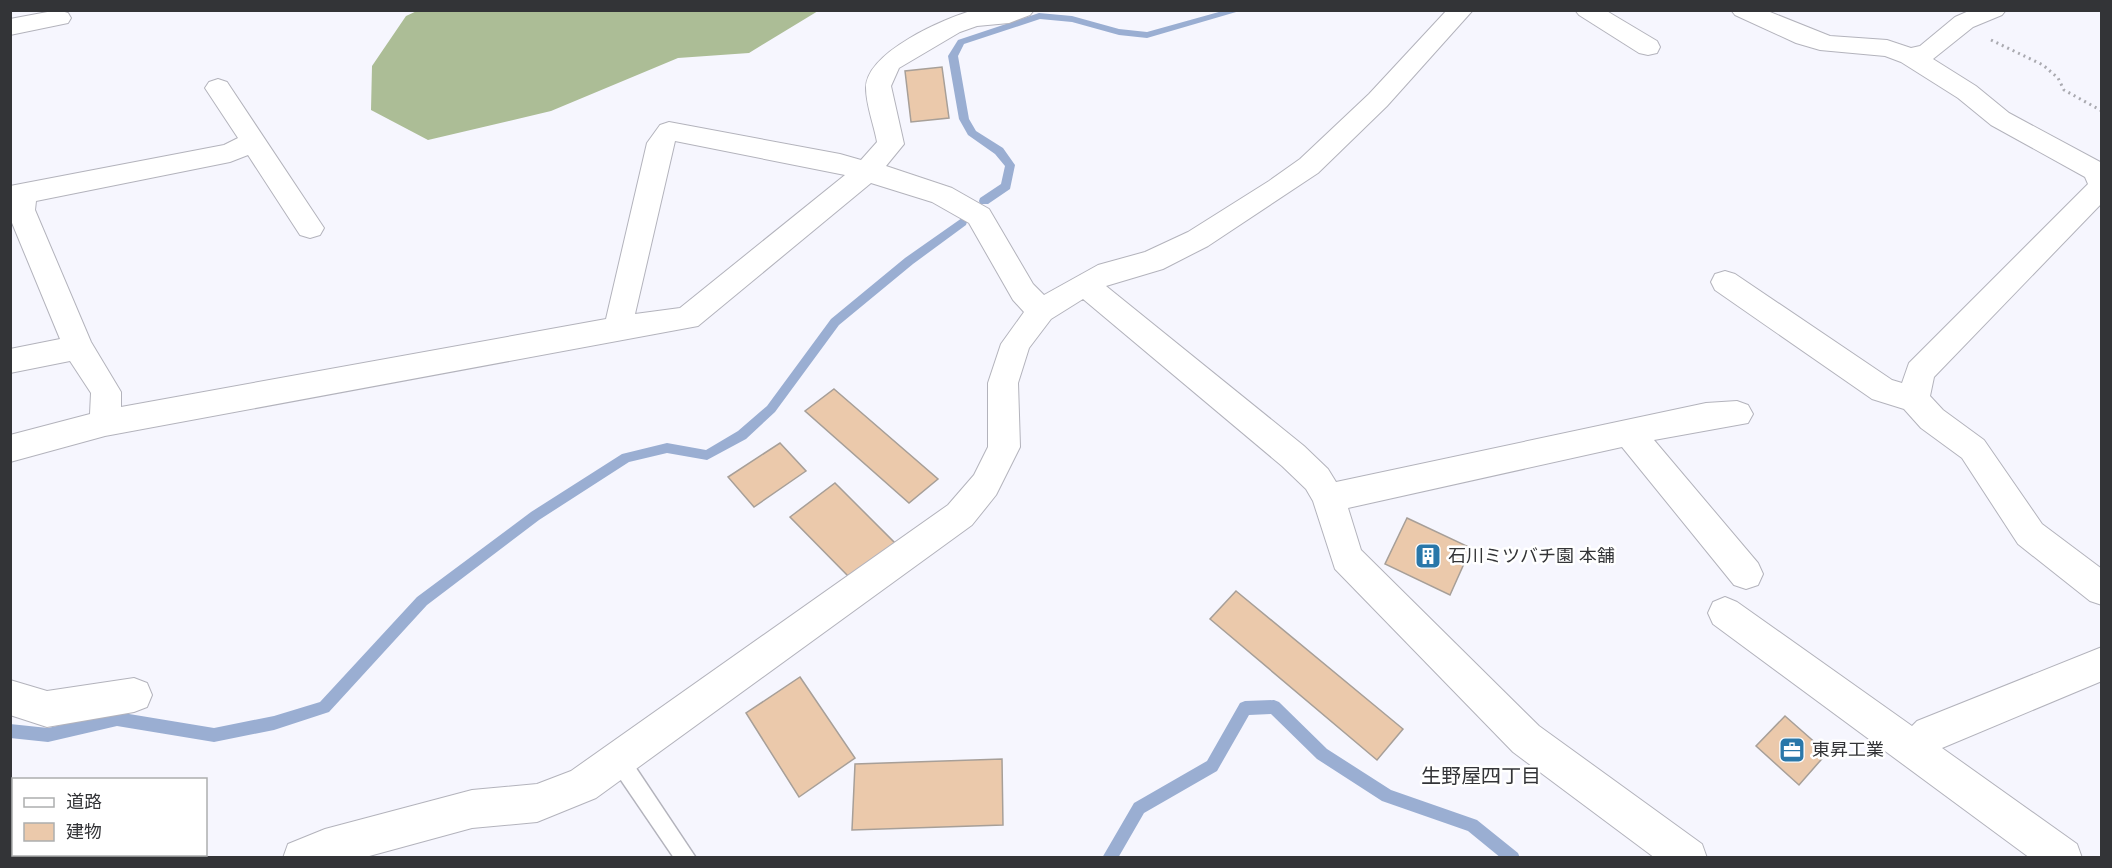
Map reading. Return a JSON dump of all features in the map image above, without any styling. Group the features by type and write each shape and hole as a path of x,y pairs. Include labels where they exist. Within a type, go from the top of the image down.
{"street":[{"path":"10,449 105,423 620,328 688,318 866,172 891,144 878,86 889,63 951,26 975,18 1000,18 1022,10"},
{"path":"302,858 325,848 472,809 537,803 583,785 960,515 985,485 1004,447 1003,383 1016,344 1041,311 1084,284 1108,273 1152,261 1198,239 1309,166 1378,100 1461,10"},
{"path":"1587,10 1648,47"},
{"path":"1743,10 1805,38 1829,44 1887,48 1911,56 1967,92 2000,119 2096,171 2102,185 1920,372 1914,399"},
{"path":"1911,56 1928,52 1959,25 1994,10"},
{"path":"10,27 60,18"},
{"path":"218,88 310,228"},
{"path":"620,328 621,308 660,144 669,131 840,163 866,172 892,177 942,195 979,216 1023,292 1041,311"},
{"path":"105,423 106,392 78,347 21,210 17,194 230,153 253,142"},
{"path":"1725,282 1883,390 1914,399 1932,419 1973,449 2030,534 2102,590"},
{"path":"1084,284 1293,456 1317,479 1328,498 1347,558 1382,596 1526,739 1688,858"},
{"path":"10,361 78,347"},
{"path":"1328,498 1706,416 1737,414"},
{"path":"1629,433 1746,574"},
{"path":"1725,613 2063,858"},
{"path":"1914,749 1930,734 2102,664"},
{"path":"10,697 47,709 135,695"}],"lane":[{"path":"619,760 686,858"}],"path":[{"path":"1959,25 2043,65 2058,78 2064,90 2102,111"}],"green space":[{"path":"419,10 818,11 749,53 678,58 551,111 428,140 371,110 372,66 406,16"}],"building":[{"path":"942,67 949,118 911,122 905,71"},
{"path":"834,389 938,479 909,503 805,411"},
{"path":"780,443 806,471 754,507 728,477"},
{"path":"835,483 895,543 850,578 790,517"},
{"name":"石川ミツバチ園 本舗","path":"1407,518 1471,548 1450,595 1385,564"},
{"path":"1236,591 1403,729 1377,760 1210,619"},
{"path":"800,677 855,758 799,797 746,713"},
{"name":"東昇工業","path":"1785,716 1827,753 1799,785 1756,746"},
{"path":"1002,759 1003,825 852,830 855,764"}],"waterway":[{"path":"984,201 1006,186 1010,165 999,151 972,133 964,119 953,56 961,42 1039,16 1072,19 1119,32 1147,35 1239,10"},
{"path":"10,731 48,735 117,719 214,735 274,723 324,707 422,601 535,516 626,458 667,448 707,455 742,435 771,409 835,322 909,261 962,222"},
{"path":"1109,858 1139,808 1212,766 1245,708 1274,707 1322,754 1387,796 1472,825 1513,858"}],"place":[{"name":"石川ミツバチ園 本舗","path":"1428,556"},
{"name":"東昇工業","path":"1792,750"}],"district":[{"name":"生野屋四丁目","path":"1481,776"}]}
